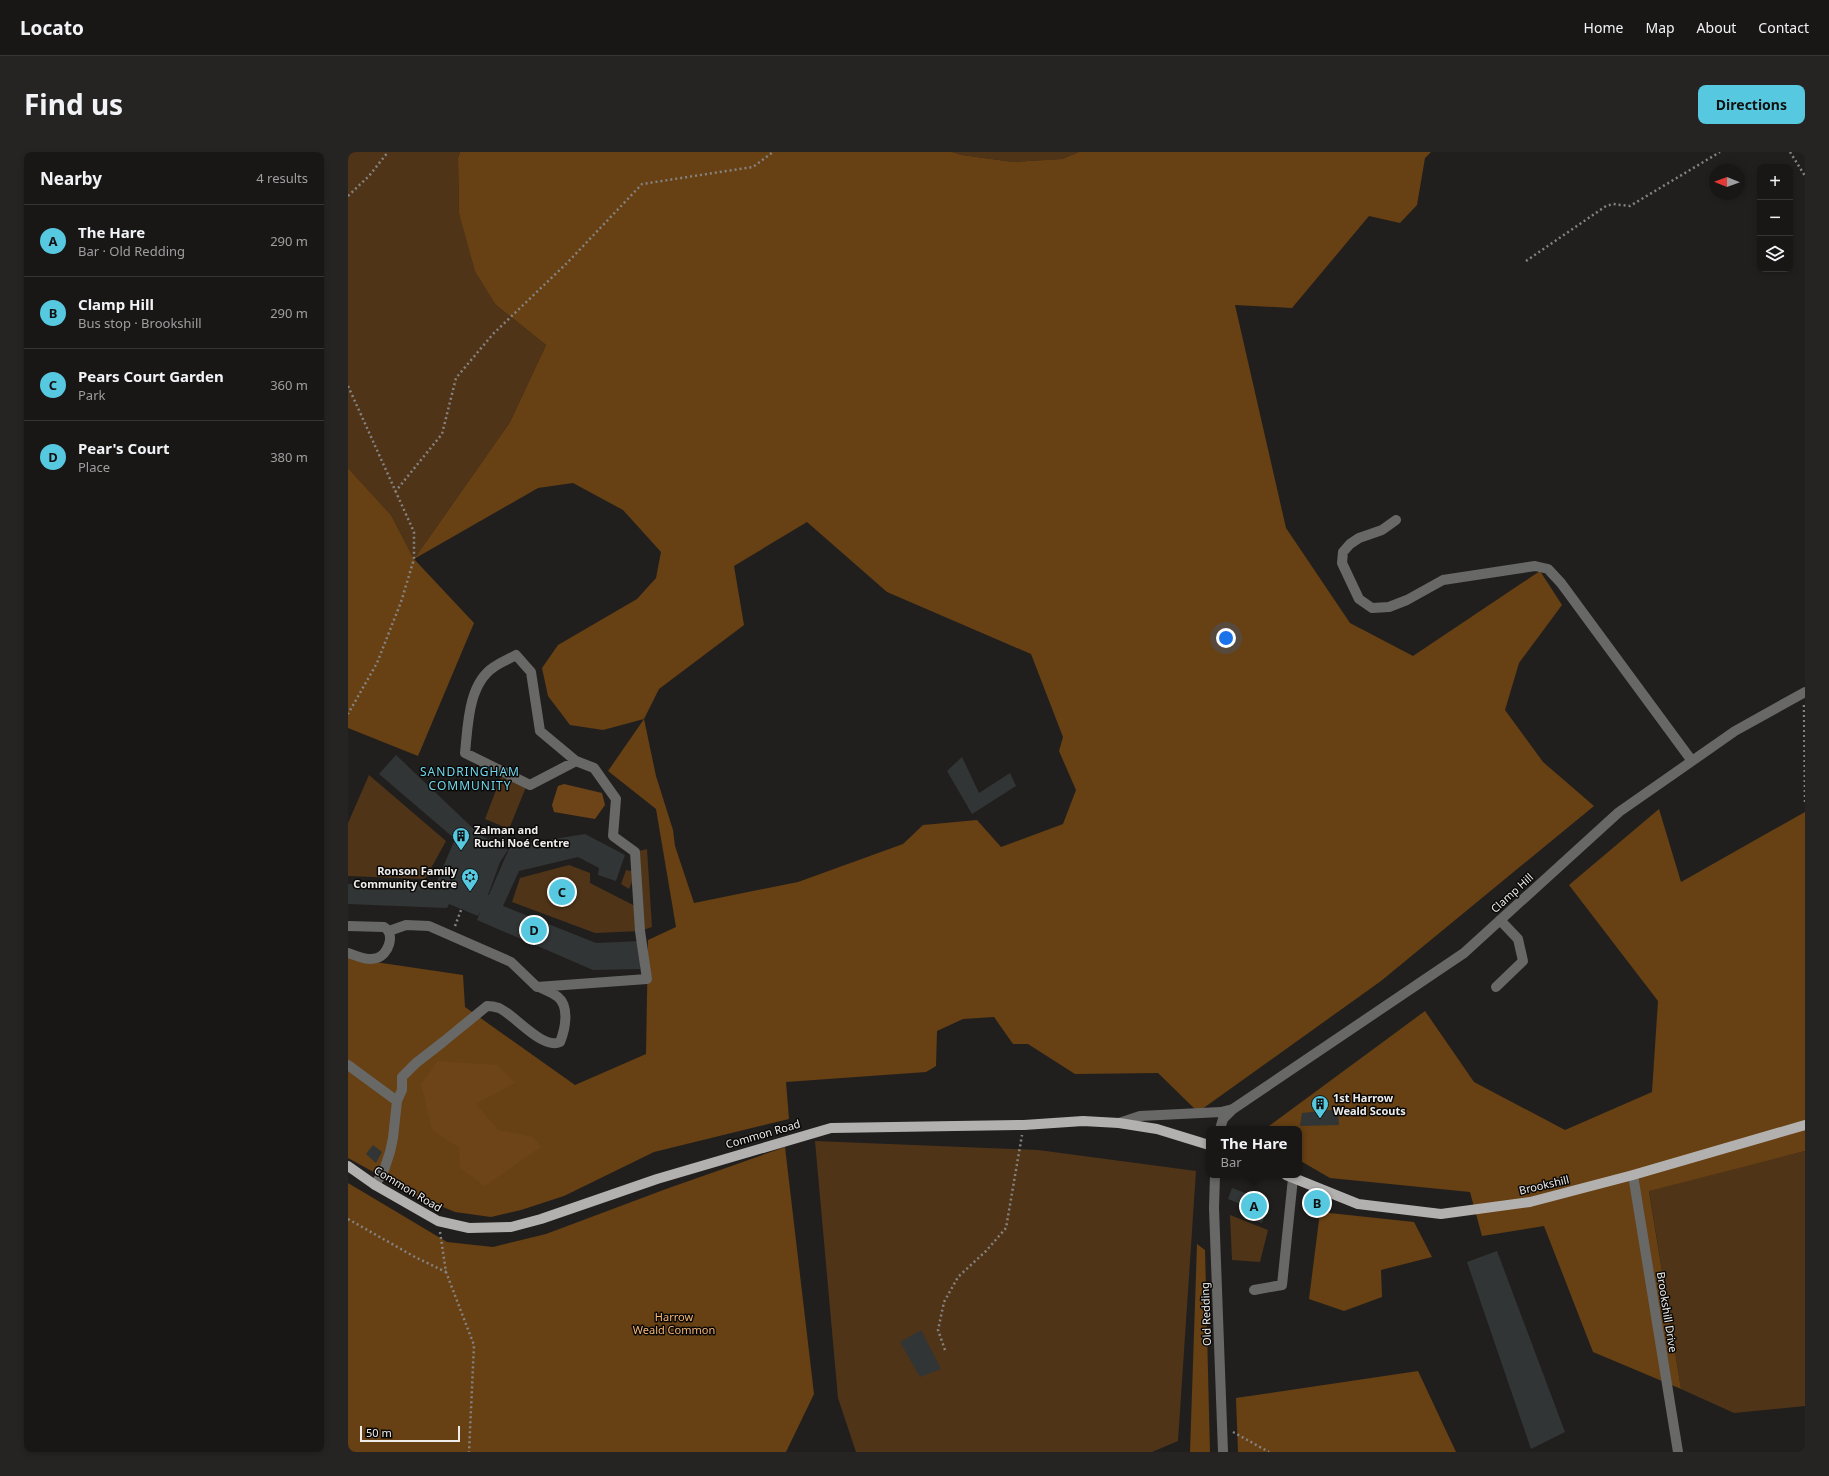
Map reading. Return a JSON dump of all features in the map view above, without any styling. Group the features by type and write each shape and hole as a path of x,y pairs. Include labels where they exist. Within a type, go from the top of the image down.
{"main road":[{"name":"Common Road","path":"348,1166 375,1185 438,1221 469,1228 511,1227 665,1176 831,1128 1024,1125 1083,1121 1119,1123 1157,1128 1206,1144"},
{"name":"Brookshill","path":"1295,1178 1358,1204 1441,1214 1530,1202 1633,1175 1805,1125"}],"street":[{"path":"1396,520 1382,530 1359,538 1350,544 1343,552 1342,563 1359,599 1372,608 1389,607 1407,600 1443,580 1535,566 1548,569 1560,582 1692,760"},
{"path":"537,987 647,979 640,931 635,852 613,836 616,799 594,768 576,761 540,731 531,672 516,655 493,667 476,686 465,754 530,785 576,761"},
{"name":"Clamp Hill","path":"1221,1126 1223,1119 1233,1109 1464,953 1619,812 1735,731 1805,692"},
{"path":"1496,987 1523,961 1518,939 1500,920"},
{"path":"348,926 384,927 389,931"},
{"path":"375,1185 384,1170 390,1152 397,1101 402,1090 402,1077 410,1068 487,1006 503,1011 539,1038 552,1043 560,1042 565,1022 564,1006 557,996 537,987 511,962 429,926 406,926 389,931"},
{"path":"348,953 370,959 379,958 384,954 389,946 389,931"},
{"path":"348,1065 397,1101"},
{"name":"Clamp Hill","path":"1119,1123 1140,1116 1221,1112 1233,1109"},
{"name":"Brookshill Drive","path":"1633,1175 1678,1452"},
{"name":"Old Redding","path":"1215,1178 1214,1208 1223,1452"},
{"path":"1254,1290 1282,1285 1290,1178"}],"path":[{"path":"348,196 369,176 388,152"},
{"path":"395,492 442,434 456,378 493,334 568,263 642,184 753,167 773,152"},
{"path":"1526,261 1606,206 1613,204 1630,206 1720,152"},
{"path":"1790,152 1805,176"},
{"path":"348,386 414,532 414,559 401,602 377,663 348,714"},
{"path":"1805,692 1805,804"},
{"path":"451,936 462,910"},
{"path":"945,1350 938,1330 944,1302 958,1277 986,1251 1006,1228 1024,1125"},
{"path":"348,1219 415,1257 446,1272"},
{"path":"438,1221 446,1272 474,1345 469,1452"},
{"path":"1222,1426 1269,1452"}],"shaded area":[{"path":"348,152 460,152 458,158 459,213 496,305 546,345 510,422 414,559 391,515 348,468"},
{"path":"952,152 1079,152 1062,159 1013,162 962,155"},
{"path":"369,775 446,841 425,879 348,876 348,823"},
{"path":"501,777 526,787 509,829 485,819"},
{"path":"564,784 602,793 605,805 595,819 554,812 552,805 558,786"},
{"path":"647,849 652,927 640,931 595,933 512,902 520,878 569,865 590,873 590,883 639,908 636,873 629,889 621,884 626,870 636,872 635,852"},
{"path":"438,1061 497,1065 515,1083 476,1104 498,1130 533,1137 541,1147 485,1186 460,1168 459,1148 432,1130 421,1084"},
{"path":"815,1141 1038,1150 1196,1171 1178,1441 1152,1452 856,1452 838,1398"},
{"path":"1805,1151 1805,1406 1734,1413 1681,1389 1649,1190"},
{"path":"1230,1215 1268,1230 1260,1262 1232,1260"}],"green space":[{"path":"460,152 952,152 962,155 1013,162 1062,159 1079,152 1431,152 1425,158 1417,205 1400,223 1369,216 1292,308 1235,305 1286,528 1350,623 1413,656 1540,571 1562,605 1519,663 1505,710 1543,762 1594,806 1381,981 1198,1112 1158,1073 1075,1074 1028,1044 1013,1044 994,1017 963,1019 937,1031 936,1066 926,1072 786,1082 789,1119 654,1152 564,1196 521,1210 491,1217 455,1212 417,1196 348,1158 348,958 463,975 465,1007 575,1085 646,1054 648,940 676,927 656,809 608,771 644,719 603,730 570,725 548,696 542,668 558,645 637,599 656,578 661,552 623,510 573,483 538,488 414,559 510,422 546,345 496,305 475,271 459,213 458,158","holes":["807,522 887,592 1031,654 1063,737 1059,751 1076,790 1063,824 1001,847 977,820 923,825 903,844 798,882 694,903 675,846 673,830 656,776 644,719 659,689 744,625 734,566"]},
{"path":"348,468 391,515 414,559 474,623 418,756 348,728"},
{"path":"1659,809 1681,882 1805,812 1805,1151 1649,1191 1681,1389 1593,1352 1544,1226 1482,1236 1470,1192 1330,1178 1302,1162 1302,1126 1269,1126 1425,1011 1474,1082 1565,1130 1652,1092 1658,1001 1569,885"},
{"name":"Harrow Weald Common","path":"785,1147 814,1394 786,1452 348,1452 348,1183 447,1242 493,1247 546,1234 666,1189"},
{"path":"1320,1212 1414,1222 1432,1257 1381,1270 1382,1297 1344,1311 1309,1299"},
{"path":"1197,1244 1205,1250 1210,1452 1190,1452"},
{"path":"1418,1371 1456,1452 1238,1452 1236,1398"}],"building":[{"path":"396,755 479,834 508,850 500,862 488,895 510,846 585,834 625,855 616,881 598,875 599,868 578,857 519,871 503,906 596,943 641,941 640,969 593,970 477,920 481,910 478,916 449,904 447,908 348,904 348,884 435,886 455,839 379,774"},
{"path":"962,757 979,793 1010,773 1016,786 972,814 947,771"},
{"name":"1st Harrow Weald Scouts","path":"1338,1109 1339,1125 1300,1126 1302,1113"},
{"path":"373,1145 382,1152 376,1163 366,1154"},
{"path":"1232,1188 1258,1198 1256,1203 1268,1208 1262,1223 1251,1219 1254,1209 1228,1199"},
{"path":"1497,1251 1565,1432 1531,1449 1467,1262"},
{"path":"921,1330 941,1369 920,1377 900,1342"}],"place":[{"name":"Zalman and Ruchi Noé Centre","path":"461,851"},
{"name":"Ronson Family Community Centre","path":"470,892"},
{"name":"Pears Court Garden","path":"562,892"},
{"name":"Pear's Court","path":"534,930"},
{"name":"1st Harrow Weald Scouts","path":"1320,1119"},
{"name":"Clamp Hill","path":"1317,1203"},
{"name":"The Hare","path":"1254,1206"}],"district":[{"name":"SANDRINGHAM COMMUNITY","path":"470,779"}]}
